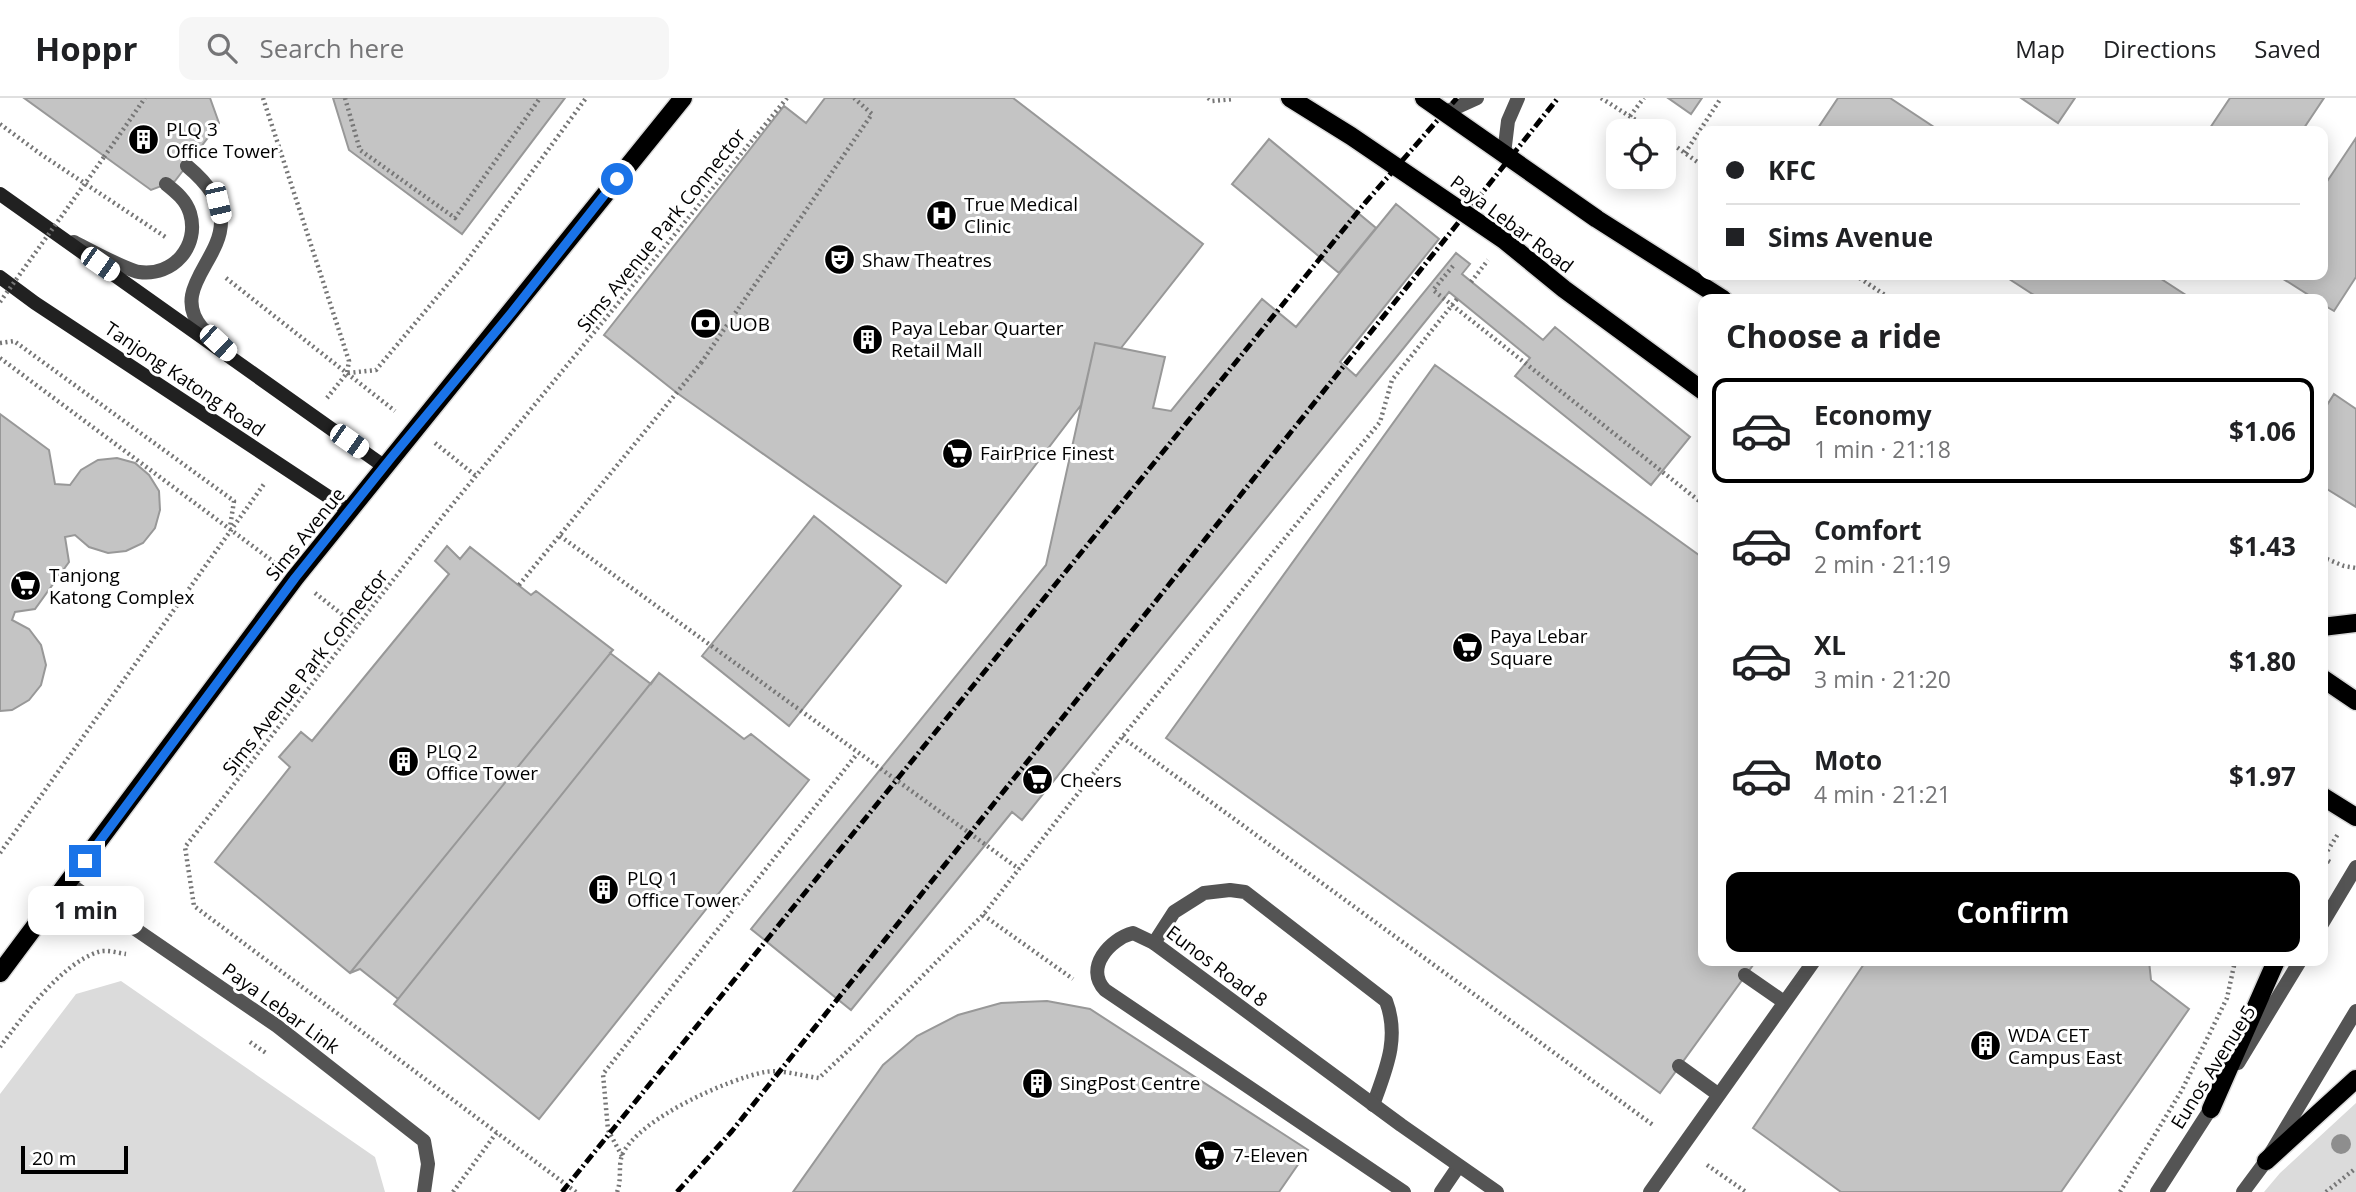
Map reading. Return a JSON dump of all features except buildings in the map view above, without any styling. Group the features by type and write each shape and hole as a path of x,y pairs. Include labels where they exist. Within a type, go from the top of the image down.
{"main road":[{"name":"Sims Avenue","path":"0,973 295,578 683,98"},
{"name":"Paya Lebar Road","path":"1290,98 1504,240 1564,289 1698,387"},
{"path":"1424,98 1597,219 1715,294"},
{"path":"0,194 385,467"},
{"name":"Tanjong Katong Road","path":"0,277 35,303 350,511"},
{"path":"2328,626 2356,623"},
{"path":"2328,682 2356,701"},
{"path":"2328,800 2356,817"},
{"path":"2211,1109 2274,966"},
{"path":"2266,1161 2356,1079"}],"street":[{"path":"1446,112 1477,98"},
{"path":"1504,153 1508,121 1518,98"},
{"path":"187,166 210,190 218,203 221,218 217,245 193,288 193,308 201,327 236,359"},
{"path":"60,236 139,272 160,269 175,263 187,251 193,232 190,212 181,197 166,184"},
{"path":"2328,914 2356,867"},
{"name":"Paya Lebar Link","path":"68,883 276,1026 424,1141 428,1164 424,1192"},
{"path":"1154,943 1174,912 1204,893 1230,890 1245,892 1385,1001 1391,1015 1394,1036 1389,1060 1373,1105"},
{"name":"Eunos Road 8","path":"1404,1192 1100,985 1096,973 1098,965 1112,942 1133,933 1154,943 1458,1167 1497,1192"},
{"path":"1650,1192 1810,966"},
{"name":"Eunos Avenue 5","path":"2157,1192 2211,1109 2297,966"},
{"path":"1745,975 1784,1002"},
{"path":"2243,1192 2266,1161 2356,1011"},
{"path":"1679,1066 1719,1095"},
{"path":"1441,1192 1458,1167"}],"path":[{"path":"0,302 145,98"},
{"path":"263,98 349,361 347,373 376,370 463,266 586,98"},
{"path":"345,98 360,150 455,218 540,98"},
{"name":"Sims Avenue Park Connector","path":"576,1192 194,906 185,847 443,516 787,98"},
{"path":"519,585 701,363 872,114 854,98"},
{"path":"1208,98 1212,101 1234,99"},
{"path":"1601,98 1635,119"},
{"path":"1630,116 1644,98"},
{"path":"1703,126 1721,98"},
{"path":"0,124 42,155"},
{"path":"1685,153 1698,133"},
{"path":"1676,147 1698,162"},
{"path":"1453,266 1433,290 1698,500"},
{"path":"1862,280 1884,294"},
{"path":"617,1192 622,1156 638,1133 660,1117 727,1084 767,1072 819,1078 983,915 1122,737 1380,422 1392,380 1457,299"},
{"path":"0,343 14,341 234,501 230,528 0,853"},
{"path":"0,358 230,528"},
{"path":"560,536 1019,869"},
{"path":"2328,559 2356,568"},
{"path":"1122,737 1653,1125"},
{"path":"622,1156 608,1130 603,1073 858,754"},
{"path":"0,1047 34,1002 76,964 100,951 129,954"},
{"path":"2120,1192 2182,1090 2227,998 2234,966"},
{"path":"243,1037 275,1059"},
{"path":"453,1192 497,1132"},
{"path":"1707,1165 1746,1192"},
{"path":"2326,1192 2356,1168"}],"shaded area":[{"path":"121,981 375,1157 385,1192 0,1192 0,1094 76,994"},
{"path":"2356,1103 2356,1192 2264,1192 2280,1173"}],"railway":[{"path":"562,1192 1365,203 1457,98"},
{"path":"677,1192 732,1131 1558,98"}],"place":[{"name":"PLQ 3 Office Tower","path":"143,140"},
{"name":"True Medical Clinic","path":"941,215"},
{"name":"Shaw Theatres","path":"839,260"},
{"name":"UOB","path":"706,324"},
{"name":"Paya Lebar Quarter Retail Mall","path":"868,339"},
{"name":"FairPrice Finest","path":"957,453"},
{"name":"Tanjong Katong Complex","path":"26,586"},
{"name":"Paya Lebar Square","path":"1467,647"},
{"name":"PLQ 2 Office Tower","path":"403,762"},
{"name":"Cheers","path":"1037,780"},
{"name":"PLQ 1 Office Tower","path":"604,889"},
{"name":"WDA CET Campus East","path":"1985,1046"},
{"name":"SingPost Centre","path":"1037,1083"},
{"name":"7-Eleven","path":"1210,1155"}],"route":[{"path":"85,861 295,578 617,179"}]}
